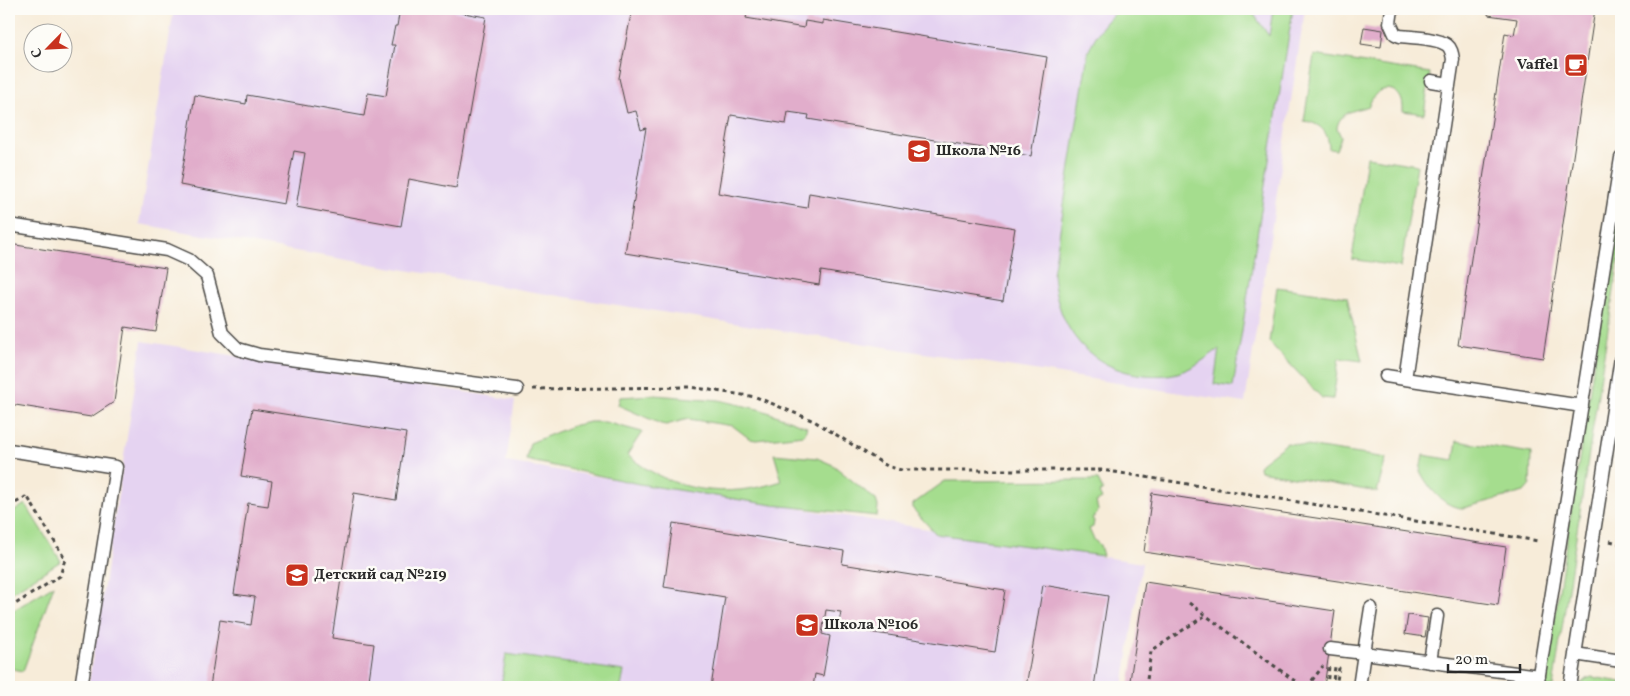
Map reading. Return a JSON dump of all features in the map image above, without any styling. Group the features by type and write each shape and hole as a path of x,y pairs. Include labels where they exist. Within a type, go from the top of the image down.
{"lane":[{"path":"1392,9 1390,23 1395,34 1441,42 1448,45 1453,59 1405,379"},
{"path":"1431,81 1449,84"},
{"path":"1330,649 1430,662 1538,682 1621,158"},
{"path":"9,225 167,250 189,260 206,276 222,333 238,349 259,355 517,390"},
{"path":"1570,687 1615,435 1621,358"},
{"path":"1386,376 1582,406"},
{"path":"9,450 116,467 81,687"},
{"path":"1359,687 1370,608"},
{"path":"1430,662 1437,616"},
{"path":"1575,654 1621,661"}],"path":[{"path":"517,390 690,386 756,397 814,421 887,466 901,470 1102,470 1538,541"},
{"path":"9,507 27,496 65,559 60,576 9,608"},
{"path":"1189,603 1303,687"},
{"path":"1146,687 1151,651 1206,615"},
{"path":"1307,687 1322,666 1329,666 1327,687"},
{"path":"1332,687 1335,667 1339,668 1336,687"}],"shaded area":[{"name":"Школа №16","path":"174,9 1305,9 1245,403 534,292 139,224"},
{"path":"142,341 515,400 506,462 1142,563 1123,687 88,687"}],"green space":[{"path":"1119,9 1248,9 1269,36 1273,9 1293,9 1233,387 1214,384 1219,349 1193,367 1169,375 1145,375 1108,365 1092,355 1080,343 1069,328 1061,312 1053,274 1088,53 1101,29"},
{"path":"1314,55 1430,73 1424,114 1403,111 1400,96 1395,91 1383,90 1373,98 1369,106 1349,112 1341,118 1337,128 1341,137 1336,150 1329,149 1329,143 1323,130 1315,124 1304,121"},
{"path":"1367,157 1417,165 1401,267 1352,259"},
{"path":"1619,200 1621,200 1621,244 1553,687 1544,687"},
{"path":"1277,287 1347,297 1362,361 1339,358 1333,399 1322,398 1269,342"},
{"path":"654,395 719,400 762,410 807,427 804,435 756,440 750,439 733,426 688,419 666,425 618,405 620,397"},
{"path":"605,422 642,432 627,455 663,478 701,489 741,490 782,481 774,454 817,458 833,465 876,500 878,506 877,516 773,505 639,484 526,460 530,443 575,425"},
{"path":"1457,441 1531,453 1530,485 1524,492 1463,508 1443,501 1427,484 1420,471 1423,455 1454,460"},
{"path":"1287,443 1386,458 1377,492 1260,471 1261,463"},
{"path":"1098,480 1103,490 1099,493 1102,499 1096,502 1097,514 1092,518 1094,521 1093,527 1089,529 1094,540 1100,545 1103,556 936,534 913,509 913,504 945,481"},
{"path":"25,504 61,561 9,594 9,515"},
{"path":"54,585 23,671 9,668 9,613"},
{"path":"506,654 624,671 621,687 501,687"},
{"path":"1592,677 1621,682 1621,687 1577,687 1586,679"}],"building":[{"path":"400,9 440,9 486,17 456,188 409,179 401,226 296,207 305,153 294,151 284,204 180,185 195,95 246,104 247,95 364,116 368,93 386,96 395,45 391,45"},
{"path":"632,9 748,9 746,18 804,28 805,21 823,24 823,20 1047,57 1031,156 808,119 809,115 788,112 786,124 731,115 718,193 807,208 809,193 1015,228 1003,301 821,271 819,285 625,253 646,128 641,130 636,111 627,113 619,78"},
{"path":"1489,9 1595,9 1543,358 1458,345 1505,33 1514,35 1517,19 1488,15"},
{"path":"1364,27 1383,30 1381,47 1361,44"},
{"path":"9,244 166,268 156,332 125,327 114,402 91,417 9,404"},
{"path":"252,409 406,433 396,500 354,493 332,638 374,644 368,687 210,687 220,620 251,625 255,597 234,594 248,503 268,506 272,481 241,476"},
{"path":"1152,493 1506,547 1498,605 1144,552"},
{"path":"673,523 844,551 842,564 1005,590 995,652 838,627 841,612 826,610 822,634 830,636 823,676 815,674 813,687 711,687 725,597 664,587"},
{"path":"1145,582 1335,611 1324,687 1129,687"},
{"path":"1043,585 1108,596 1094,687 1026,687"},
{"path":"1408,615 1428,618 1425,637 1405,634"}],"place":[{"name":"Vaffel","path":"1576,65"},
{"name":"Школа №16","path":"919,151"},
{"name":"Детский сад №219","path":"297,575"},
{"name":"Школа №106","path":"807,625"}]}
